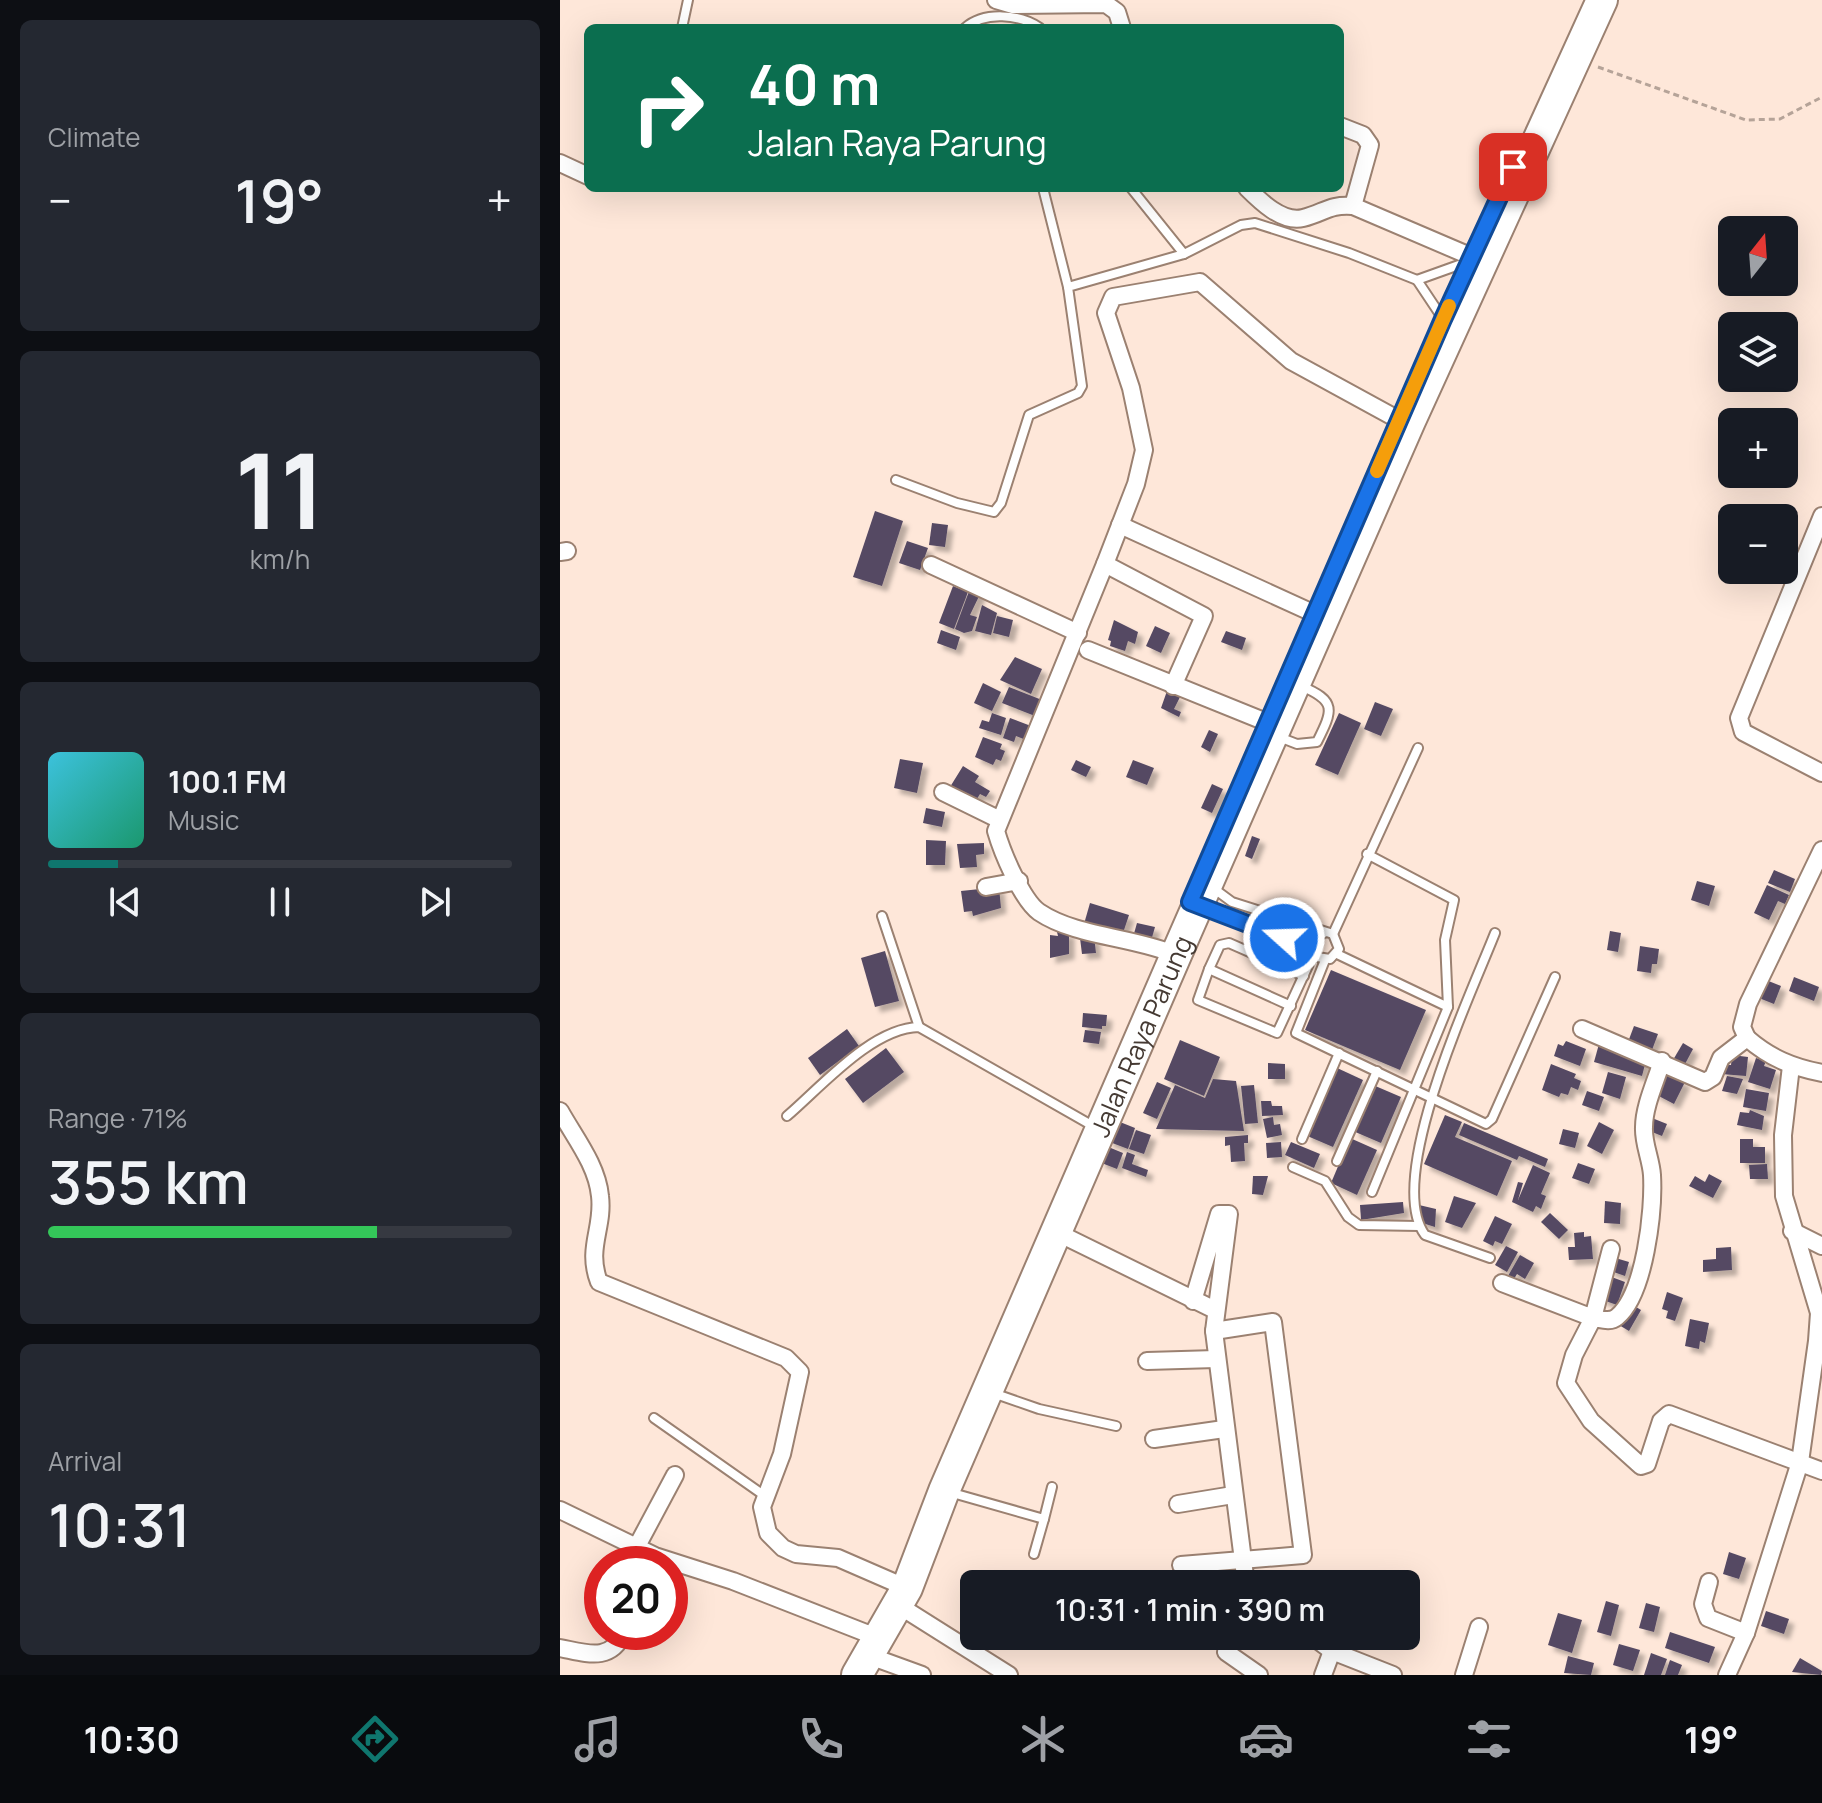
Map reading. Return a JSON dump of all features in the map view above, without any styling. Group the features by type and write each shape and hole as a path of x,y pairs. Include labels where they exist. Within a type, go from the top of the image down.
{"highway":[{"name":"Jalan Raya Parung","path":"901,1592 1093,1126 1272,727 1589,0"},
{"name":"Jalan Raya Parung","path":"1291,681 1315,614 1443,319 1602,0"},
{"name":"Jalan Raya Parung","path":"858,1660 901,1592 1058,1233 1172,953"}],"street":[{"path":"998,8 1013,5 1106,4 1117,12 1121,24"},
{"path":"1344,128 1363,135 1370,145 1353,206"},
{"path":"560,163 584,174"},
{"path":"1251,192 1265,206 1301,219 1334,205 1353,206 1475,259"},
{"path":"1172,953 1038,911 1001,851 996,831 998,819 1105,564 1144,450 1131,388 1106,313 1113,297 1200,282 1291,361 1399,420"},
{"path":"1822,516 1739,718 1743,732 1822,773"},
{"path":"1120,525 1315,614"},
{"path":"1105,564 1204,616 1173,686"},
{"path":"931,565 1078,633"},
{"path":"1088,650 1272,727"},
{"path":"943,792 998,819"},
{"path":"1822,850 1748,1004 1742,1027 1747,1038 1791,1066 1822,1073"},
{"path":"986,887 1019,881"},
{"path":"1582,1029 1710,1081 1721,1058 1747,1038"},
{"path":"1502,1283 1608,1321 1617,1317 1629,1301 1645,1250 1652,1176 1644,1122 1662,1061"},
{"path":"1727,1675 1746,1633 1800,1462 1819,1313 1784,1196 1783,1135 1791,1066"},
{"path":"560,1111 587,1156 601,1198 592,1265 599,1282 786,1358 800,1372 782,1454 762,1507 768,1533 783,1548 796,1554 852,1562 901,1592 1009,1675"},
{"path":"1193,1301 1219,1214 1229,1214 1214,1331 1224,1429 1245,1570"},
{"path":"1792,1231 1822,1246"},
{"path":"1058,1233 1215,1310"},
{"path":"1611,1249 1593,1318 1574,1355 1566,1383 1591,1421 1641,1466 1647,1464 1661,1421 1669,1414 1822,1471"},
{"path":"1181,1565 1303,1555 1273,1322 1214,1331"},
{"path":"1147,1361 1216,1359"},
{"path":"1154,1439 1224,1429"},
{"path":"637,1546 675,1475"},
{"path":"1178,1504 1233,1495"},
{"path":"560,1510 632,1546"},
{"path":"688,1569 733,1581 858,1660 922,1675"},
{"path":"1709,1582 1703,1604 1708,1618 1746,1633"},
{"path":"1464,1675 1479,1627"},
{"path":"560,1648 597,1655 607,1650"},
{"path":"1323,1675 1332,1651 1393,1675"},
{"path":"1226,1652 1259,1675"}],"lane":[{"path":"683,24 688,0"},
{"path":"971,24 998,8 1034,24"},
{"path":"896,480 957,503 994,512 1001,503 1029,415 1078,393 1082,386 1068,287 1044,192"},
{"path":"1134,192 1184,254"},
{"path":"1068,287 1184,254 1241,225 1255,223 1349,253 1417,280 1443,319"},
{"path":"1417,280 1475,259"},
{"path":"1272,727 1309,745 1317,742 1327,722 1330,709 1326,699 1291,681"},
{"path":"1304,976 1229,943 1220,945 1198,994 1203,1005 1277,1033 1304,976 1315,938 1328,934 1418,748"},
{"path":"1367,854 1454,900 1444,959 1448,1007 1372,1192"},
{"path":"1198,893 1328,934 1339,943 1337,954"},
{"path":"1198,893 1325,960"},
{"path":"882,916 919,1027"},
{"path":"1490,1258 1431,1239 1419,1226 1415,1167 1432,1097 1495,933"},
{"path":"1337,954 1448,1007"},
{"path":"1337,954 1325,960 1295,1030 1486,1124 1490,1122 1555,977"},
{"path":"1209,969 1291,1006"},
{"path":"787,1116 874,1041 904,1027 919,1027 1093,1126"},
{"path":"1302,1139 1339,1053"},
{"path":"1337,1161 1377,1071"},
{"path":"1293,1167 1325,1181 1348,1217 1359,1225 1419,1226"},
{"path":"988,1392 1039,1409 1116,1426"},
{"path":"654,1418 766,1496"},
{"path":"1034,1554 1052,1487"},
{"path":"944,1491 1044,1519"}],"path":[{"path":"1576,57 1617,75 1746,120 1780,119 1822,97"}],"building":[{"path":"875,511 903,521 882,586 853,577"},
{"path":"932,523 948,525 945,547 929,545"},
{"path":"907,541 928,548 920,570 899,563"},
{"path":"953,586 968,592 954,629 939,623"},
{"path":"971,586 982,590 970,615 977,617 972,631 964,633 955,629"},
{"path":"982,605 997,613 991,635 975,631"},
{"path":"997,616 1013,620 1009,637 993,633"},
{"path":"1114,620 1138,632 1135,644 1128,641 1125,651 1110,646 1111,641 1108,640"},
{"path":"1155,626 1170,633 1161,653 1146,646"},
{"path":"941,630 960,637 956,650 937,643"},
{"path":"1226,631 1246,638 1242,650 1221,642"},
{"path":"1015,657 1042,669 1031,694 1000,680"},
{"path":"983,683 1001,692 992,711 974,703"},
{"path":"1009,687 1042,700 1035,716 1002,703"},
{"path":"1167,691 1180,697 1174,709 1181,712 1179,717 1161,708"},
{"path":"1375,702 1393,709 1381,736 1364,729"},
{"path":"992,713 1006,718 1001,735 979,728 982,720 989,722"},
{"path":"1339,713 1361,723 1338,775 1315,765"},
{"path":"1010,718 1031,726 1026,740 1016,736 1014,742 1003,738"},
{"path":"1209,730 1218,734 1210,752 1201,747"},
{"path":"983,737 1002,744 1000,749 1005,751 1001,761 996,759 993,765 975,757"},
{"path":"900,759 923,763 917,793 894,788"},
{"path":"1076,760 1091,767 1086,777 1071,770"},
{"path":"1133,760 1154,768 1147,785 1126,777"},
{"path":"963,766 979,776 975,782 990,791 986,797 980,794 975,802 950,787"},
{"path":"1212,784 1223,789 1212,813 1201,808"},
{"path":"926,808 945,812 942,827 923,823"},
{"path":"1252,836 1260,839 1252,859 1245,856"},
{"path":"926,840 946,841 945,865 926,865"},
{"path":"984,843 984,854 976,855 977,867 960,868 957,844"},
{"path":"1774,870 1795,879 1790,892 1768,883"},
{"path":"1697,881 1715,886 1709,906 1691,900"},
{"path":"1767,885 1789,895 1785,904 1778,901 1769,920 1754,913"},
{"path":"999,887 1001,908 973,916 972,911 964,912 961,891"},
{"path":"1090,903 1129,915 1123,933 1084,924"},
{"path":"1137,923 1155,927 1151,941 1133,937"},
{"path":"1610,931 1621,933 1618,952 1607,950"},
{"path":"1057,932 1069,932 1069,954 1050,958 1050,935 1058,936"},
{"path":"1094,936 1096,953 1082,954 1080,938"},
{"path":"1640,946 1659,949 1657,964 1652,964 1651,973 1637,971"},
{"path":"885,951 899,1001 875,1007 861,958"},
{"path":"1331,970 1426,1010 1400,1070 1305,1030"},
{"path":"1794,977 1819,987 1814,1001 1789,991"},
{"path":"1761,978 1781,986 1774,1004 1754,996"},
{"path":"1083,1013 1107,1015 1106,1026 1102,1029 1082,1027"},
{"path":"1634,1026 1658,1034 1652,1050 1628,1042"},
{"path":"847,1029 859,1046 820,1075 808,1058"},
{"path":"1085,1030 1101,1032 1099,1044 1083,1042"},
{"path":"1180,1040 1220,1057 1204,1096 1164,1079"},
{"path":"1566,1041 1586,1049 1580,1066 1554,1056 1558,1044 1563,1046"},
{"path":"1683,1043 1693,1049 1684,1066 1673,1060"},
{"path":"1599,1044 1647,1057 1642,1076 1594,1062"},
{"path":"886,1048 904,1072 863,1103 845,1079"},
{"path":"1732,1055 1748,1057 1746,1076 1721,1074 1722,1064 1731,1065"},
{"path":"1756,1058 1766,1061 1764,1066 1776,1070 1770,1089 1748,1082"},
{"path":"1268,1063 1285,1064 1285,1079 1268,1079"},
{"path":"1551,1064 1576,1074 1574,1078 1581,1081 1578,1090 1571,1087 1568,1095 1561,1093 1559,1097 1542,1090"},
{"path":"1335,1067 1363,1080 1333,1147 1305,1135"},
{"path":"1664,1071 1685,1082 1674,1104 1653,1093"},
{"path":"1608,1072 1626,1077 1620,1099 1602,1093"},
{"path":"1727,1076 1743,1079 1737,1094 1722,1091"},
{"path":"1213,1079 1236,1081 1244,1131 1156,1129 1175,1085 1205,1098"},
{"path":"1157,1082 1171,1088 1157,1119 1143,1113"},
{"path":"1254,1085 1258,1123 1245,1124 1241,1086"},
{"path":"1373,1085 1401,1097 1381,1143 1353,1131"},
{"path":"1746,1089 1769,1093 1766,1111 1743,1107"},
{"path":"1587,1091 1604,1097 1599,1111 1582,1105"},
{"path":"1261,1101 1282,1106 1283,1115 1262,1116"},
{"path":"1750,1110 1764,1116 1762,1130 1737,1125 1740,1112 1749,1113"},
{"path":"1445,1115 1462,1122 1455,1137 1512,1161 1497,1196 1424,1164"},
{"path":"1273,1117 1274,1125 1280,1124 1282,1135 1267,1138 1263,1119"},
{"path":"1652,1118 1667,1124 1662,1136 1647,1130"},
{"path":"1115,1120 1135,1128 1128,1149 1107,1141"},
{"path":"1599,1122 1614,1130 1602,1154 1587,1146"},
{"path":"1464,1123 1548,1159 1545,1167 1519,1156 1517,1160 1459,1135"},
{"path":"1563,1129 1579,1133 1575,1148 1559,1144"},
{"path":"1136,1130 1151,1135 1144,1154 1129,1149"},
{"path":"1248,1135 1248,1143 1244,1143 1245,1161 1231,1162 1230,1145 1225,1146 1225,1137"},
{"path":"1350,1138 1377,1150 1357,1195 1331,1183"},
{"path":"1740,1139 1753,1139 1753,1147 1765,1147 1765,1163 1740,1163"},
{"path":"1281,1142 1282,1157 1267,1158 1266,1143"},
{"path":"1291,1142 1320,1154 1314,1168 1285,1155"},
{"path":"1106,1146 1123,1153 1117,1169 1099,1162"},
{"path":"1127,1152 1135,1155 1132,1164 1148,1170 1146,1177 1122,1168"},
{"path":"1578,1163 1595,1169 1589,1184 1572,1178"},
{"path":"1767,1164 1768,1179 1750,1179 1749,1165"},
{"path":"1533,1165 1550,1173 1541,1194 1546,1196 1541,1209 1536,1206 1533,1212 1512,1202 1518,1182 1523,1183 1518,1200"},
{"path":"1709,1174 1722,1181 1713,1198 1689,1186 1695,1176 1705,1182"},
{"path":"1253,1176 1268,1176 1263,1195 1252,1194"},
{"path":"1454,1196 1476,1203 1462,1228 1445,1222"},
{"path":"1605,1201 1621,1203 1620,1224 1604,1223"},
{"path":"1403,1202 1404,1213 1361,1220 1360,1205"},
{"path":"1419,1205 1436,1209 1435,1227 1419,1222"},
{"path":"1550,1213 1568,1230 1559,1239 1541,1222"},
{"path":"1495,1216 1512,1224 1502,1244 1495,1241 1493,1246 1483,1241"},
{"path":"1584,1232 1584,1237 1591,1236 1593,1259 1569,1260 1568,1247 1575,1247 1574,1233"},
{"path":"1506,1246 1518,1252 1507,1272 1495,1265"},
{"path":"1731,1247 1732,1270 1703,1272 1703,1260 1716,1259 1716,1248"},
{"path":"1520,1255 1534,1263 1525,1279 1517,1274 1514,1279 1508,1276"},
{"path":"1612,1257 1629,1262 1625,1276 1608,1270"},
{"path":"1609,1276 1625,1282 1617,1305 1600,1299"},
{"path":"1667,1292 1683,1298 1675,1321 1666,1318 1668,1311 1662,1309"},
{"path":"1631,1304 1641,1310 1629,1331 1619,1325"},
{"path":"1690,1319 1709,1323 1705,1343 1700,1341 1699,1349 1685,1346"},
{"path":"1729,1552 1746,1558 1739,1579 1723,1574"},
{"path":"1606,1601 1619,1605 1611,1636 1597,1632"},
{"path":"1646,1603 1660,1607 1654,1632 1639,1628"},
{"path":"1766,1611 1789,1619 1784,1634 1761,1626"},
{"path":"1558,1613 1582,1620 1572,1653 1548,1645"},
{"path":"1670,1632 1715,1647 1709,1663 1665,1648"},
{"path":"1619,1644 1640,1650 1633,1671 1613,1665"},
{"path":"1651,1653 1667,1659 1661,1675 1644,1675"},
{"path":"1568,1656 1594,1663 1591,1675 1564,1673"},
{"path":"1800,1658 1822,1671 1821,1675 1792,1672"},
{"path":"1670,1660 1682,1665 1678,1675 1665,1675"}],"slow traffic":[{"path":"1377,471 1449,306"}],"route":[{"path":"1284,938 1190,902 1443,319 1513,167"}]}
